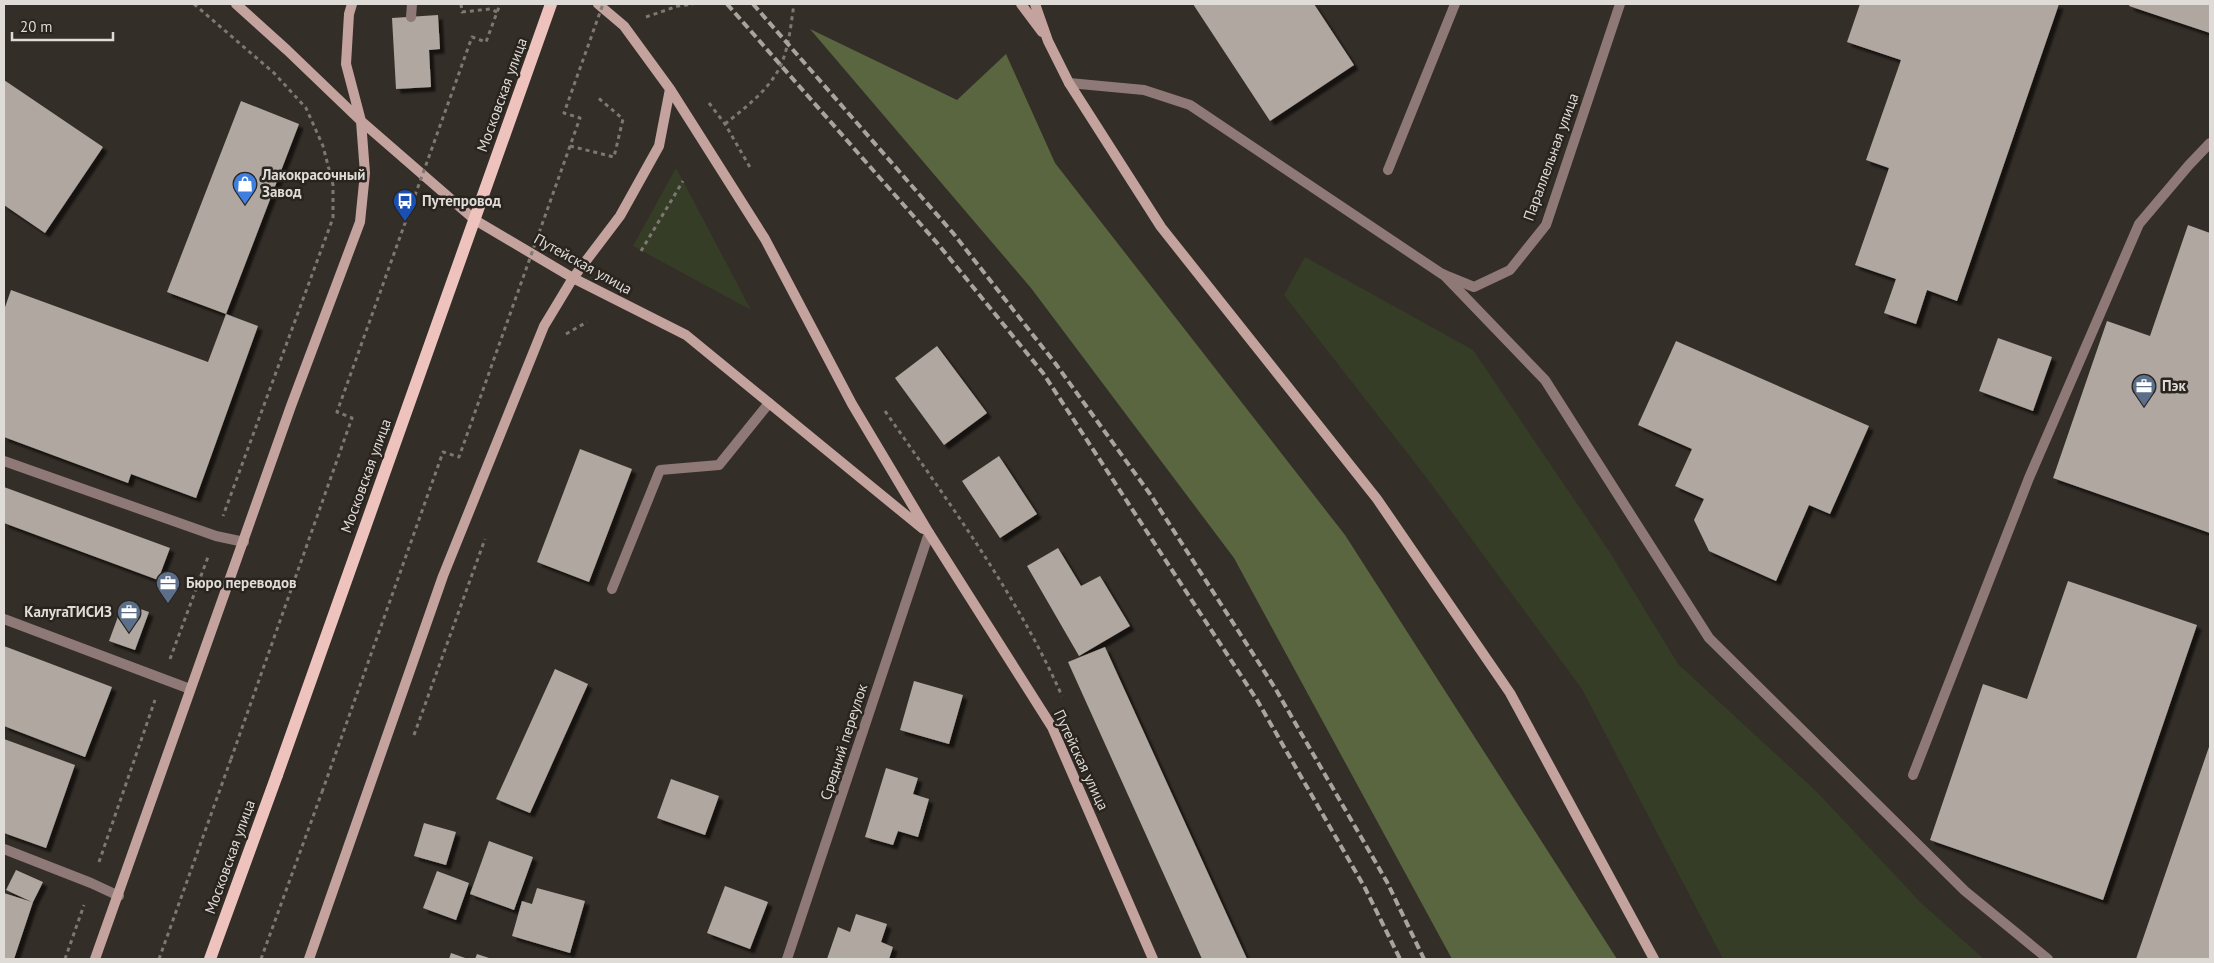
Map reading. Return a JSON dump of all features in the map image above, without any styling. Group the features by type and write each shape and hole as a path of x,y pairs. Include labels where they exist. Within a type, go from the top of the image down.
{"main road":[{"name":"Путейская улица","path":"236,4 287,50 360,122 475,220 573,278 686,335 928,533"},
{"path":"95,959 119,896 190,689 291,406 360,222 365,173 360,122 346,64 349,14 352,4"},
{"name":"Московская улица","path":"210,959 552,4"},
{"name":"Путейская улица","path":"598,4 624,26 670,89 765,239 852,404 928,533 1052,727 1153,959"},
{"path":"1021,4 1048,41"},
{"path":"1036,4 1048,41 1069,83 1161,227 1377,499 1510,693 1633,917 1654,959"},
{"path":"309,959 443,576 544,326 573,278 620,216 659,146 670,89"}],"street":[{"path":"411,17 412,4"},
{"path":"1388,170 1455,4"},
{"name":"Параллельная улица","path":"1442,274 1474,287 1510,270 1546,225 1620,4"},
{"path":"1069,83 1144,90 1190,105 1442,274 1545,380 1709,638 1965,891 2048,959"},
{"path":"1914,775 2029,478 2139,224 2210,143"},
{"path":"612,589 660,470 719,465 769,403"},
{"path":"4,461 216,536 244,542"},
{"name":"Средний переулок","path":"788,959 928,533"},
{"path":"4,619 190,689"},
{"path":"4,849 92,883 119,896"}],"path":[{"path":"65,959 163,678 333,218 333,185 323,146 306,108 274,73 194,4"},
{"path":"461,4 462,12 490,9 497,12"},
{"path":"158,959 352,418 337,412 472,37 486,42 500,4"},
{"path":"262,959 443,452 459,457 580,118 564,113 603,4"},
{"path":"648,26 642,18 678,6 693,4"},
{"path":"725,124 756,100 780,66 788,41 794,4"},
{"path":"207,15 212,9"},
{"path":"570,146 614,158 623,120 596,96"},
{"path":"707,102 725,124 755,176"},
{"path":"641,251 683,181"},
{"path":"560,338 587,322"},
{"path":"880,403 987,558 1047,663 1063,699"},
{"path":"412,743 485,538"}],"green space":[{"path":"810,29 957,100 1006,54 1055,163 1345,535 1617,959 1452,959 1234,558 1031,288"},
{"path":"676,168 683,181 751,310 633,246"},
{"path":"1305,257 1473,350 1609,551 1678,664 1817,792 1921,903 1984,959 1723,959 1582,689 1426,477 1284,295"}],"building":[{"path":"1193,4 1314,4 1354,65 1270,121"},
{"path":"1860,4 2059,4 1957,301 1927,290 1916,324 1884,313 1896,279 1855,265 1889,168 1866,160 1901,60 1847,42"},
{"path":"2130,4 2210,4 2210,33 2129,6"},
{"path":"438,15 440,49 429,50 431,87 396,89 392,18"},
{"path":"4,80 103,147 45,233 4,205"},
{"path":"241,101 299,124 226,314 167,292"},
{"name":"Пэк","path":"2188,225 2210,233 2210,533 2053,478 2107,321 2150,336"},
{"path":"11,290 208,362 226,314 258,326 196,498 131,474 128,483 4,437 4,310"},
{"path":"1998,338 2052,357 2033,411 1979,391"},
{"path":"1676,341 1869,426 1830,514 1809,505 1776,581 1709,551 1694,520 1704,499 1675,486 1692,449 1638,425"},
{"path":"937,346 987,413 944,445 895,378"},
{"path":"580,449 632,469 589,582 537,562"},
{"path":"999,456 1037,514 1000,538 962,481"},
{"path":"4,487 170,548 158,580 4,523"},
{"path":"1058,548 1081,586 1100,576 1130,626 1079,656 1027,566"},
{"path":"2068,581 2197,625 2103,900 1930,840 1983,684 2027,699"},
{"path":"123,603 149,612 135,650 109,641"},
{"path":"4,646 112,687 85,757 4,726"},
{"path":"1105,647 1247,959 1202,959 1068,662"},
{"path":"555,669 588,684 530,813 496,799"},
{"path":"914,681 963,695 949,744 900,730"},
{"path":"4,739 75,765 46,848 4,833"},
{"path":"2210,744 2210,959 2136,959"},
{"path":"886,768 918,778 913,794 929,799 918,837 898,831 893,845 865,837"},
{"path":"671,779 719,796 705,835 657,818"},
{"path":"424,823 456,832 446,865 414,856"},
{"path":"489,841 533,857 514,910 470,894"},
{"path":"16,870 43,882 33,902 14,959 4,959 4,893 32,902 6,890"},
{"path":"437,871 469,883 456,920 423,908"},
{"path":"725,886 768,902 750,949 707,933"},
{"path":"537,888 585,901 570,953 512,936 522,901 532,904"},
{"path":"856,914 887,924 881,942 893,947 889,959 827,959 838,927 850,932"},
{"path":"451,953 468,959 449,959"},
{"path":"477,954 492,959 475,959"}],"railway":[{"path":"727,4 938,244 1043,373 1257,700 1365,888 1400,959"},
{"path":"753,4 953,233 1055,363 1150,494 1275,688 1387,882 1424,959"}],"place":[{"name":"Лакокрасочный Завод","path":"245,205"},
{"name":"Путепровод","path":"405,222"},
{"name":"Пэк","path":"2144,407"},
{"name":"Бюро переводов","path":"168,604"},
{"name":"КалугаТИСИЗ","path":"129,633"}]}
